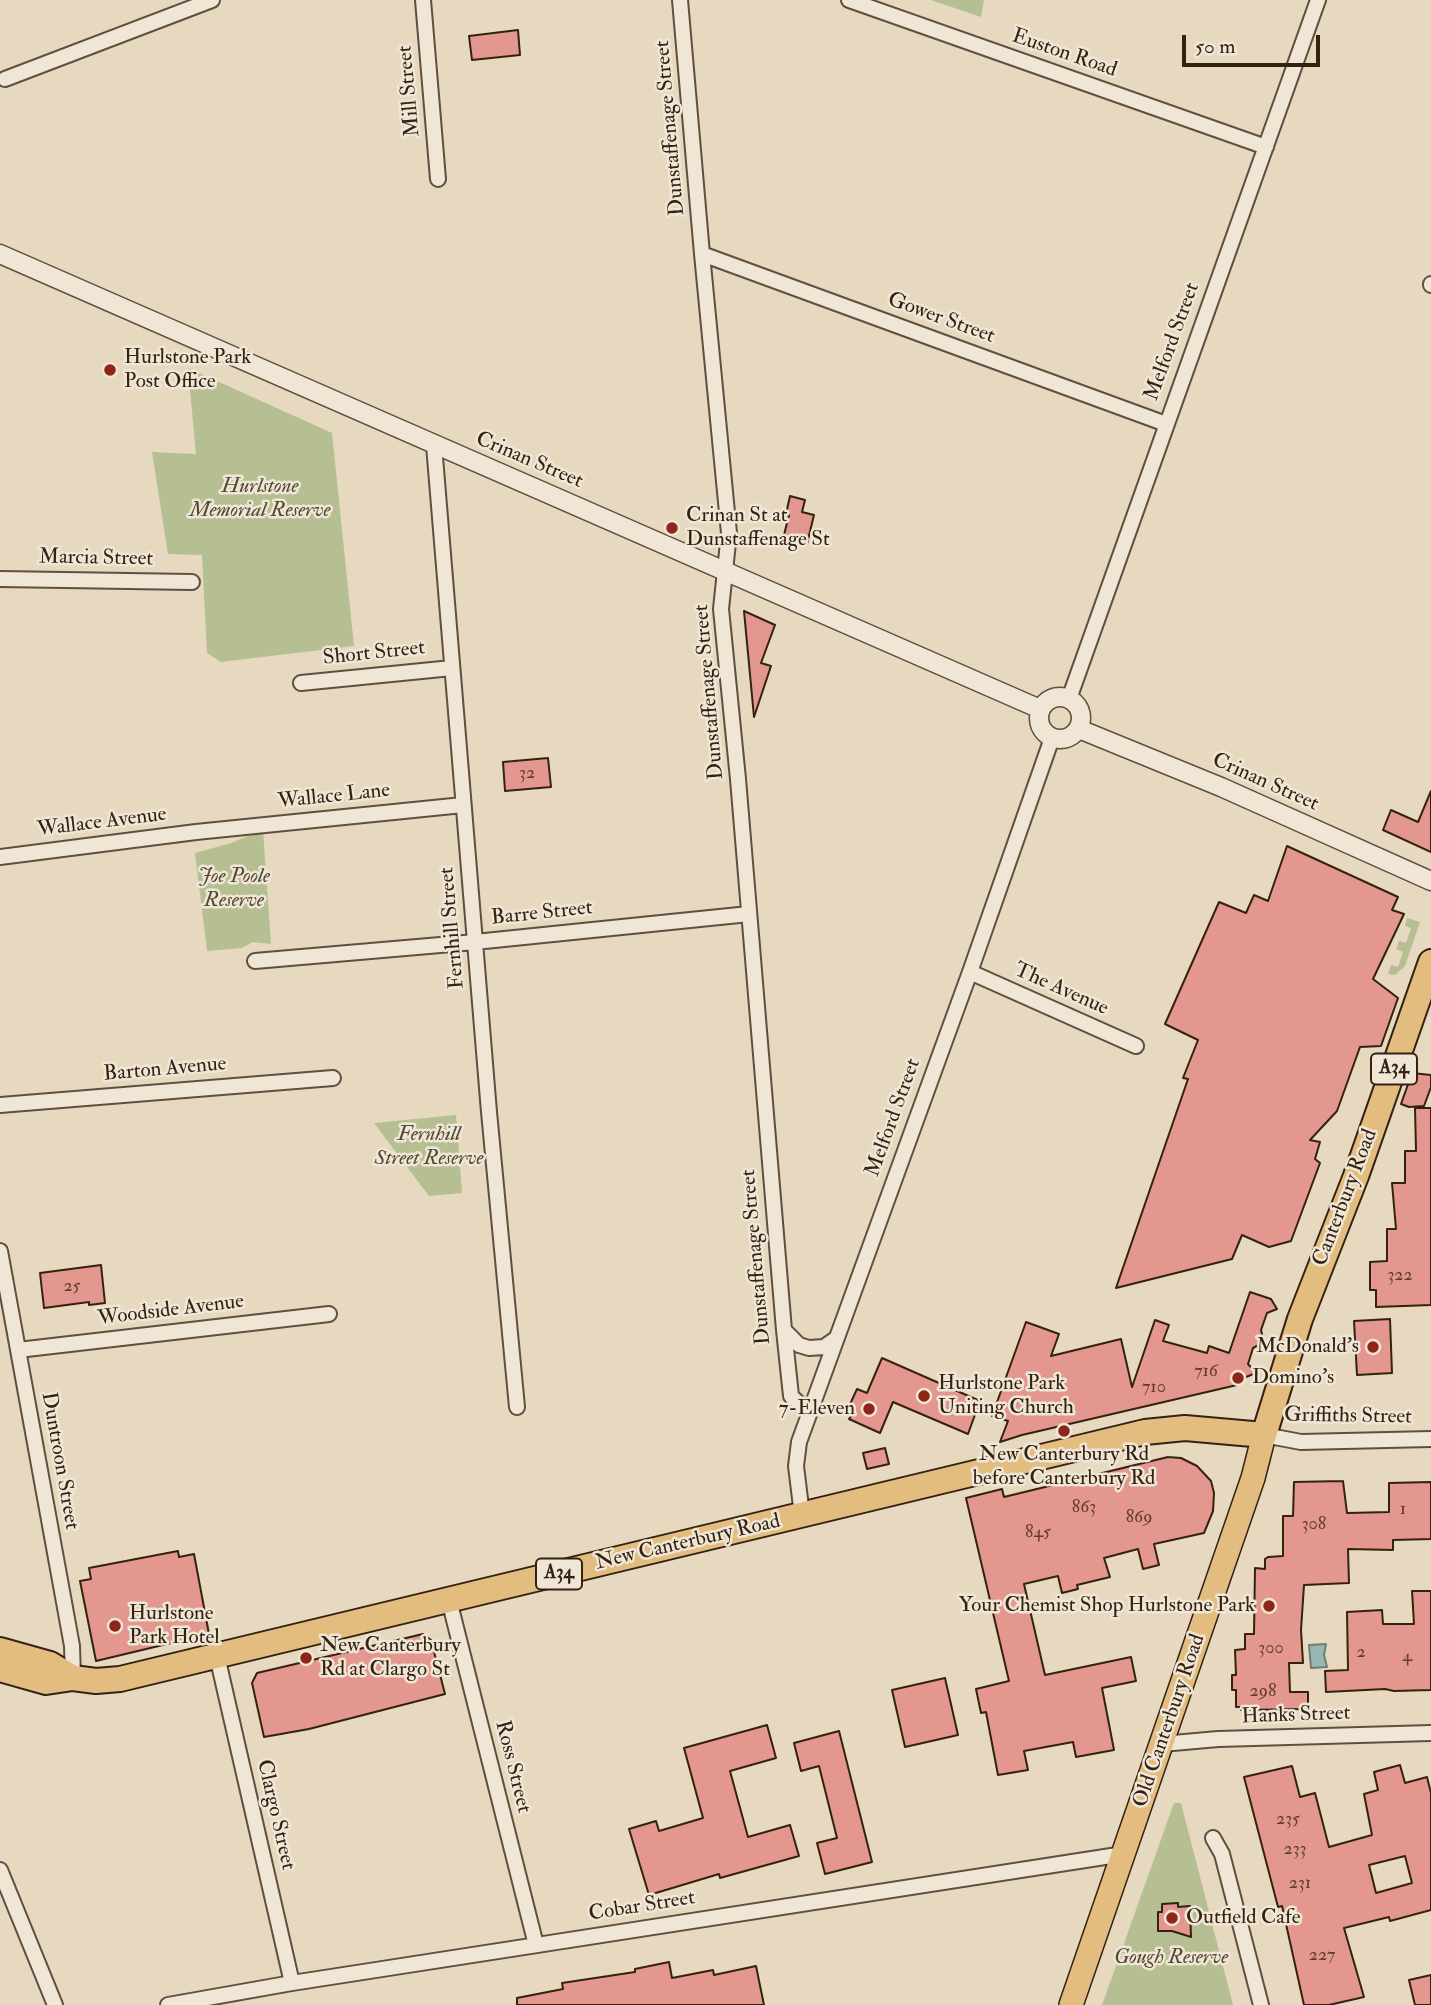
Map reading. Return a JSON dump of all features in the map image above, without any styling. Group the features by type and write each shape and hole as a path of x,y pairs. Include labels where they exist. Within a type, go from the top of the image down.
{"highway":[{"name":"Canterbury Road","path":"1264,1435 1300,1319 1356,1176 1431,962"},
{"name":"New Canterbury Road","path":"0,1669 46,1682 73,1678 96,1681 120,1679 1145,1432 1185,1428 1264,1435"},
{"name":"New Canterbury Road","path":"0,1650 50,1664 73,1678"}],"main road":[{"name":"Old Canterbury Road","path":"1071,2005 1253,1478 1264,1435"}],"street":[{"path":"5,79 212,0"},
{"name":"Mill Street","path":"423,0 438,178"},
{"name":"Dunstaffenage Street","path":"681,0 729,533 722,609 784,1331 791,1396 809,1413"},
{"name":"Euston Road","path":"849,0 1266,147"},
{"name":"Melford Street","path":"1069,699 1318,0"},
{"name":"Crinan Street","path":"0,254 1040,709"},
{"name":"Gower Street","path":"702,254 1166,424"},
{"name":"Fernhill Street","path":"434,445 517,1407"},
{"name":"Marcia Street","path":"0,579 192,582"},
{"name":"Short Street","path":"301,683 452,668"},
{"path":"1049,699 1069,699 1075,703 1082,716 1079,729 1065,739 1052,738 1046,734 1039,722 1040,709 1049,699"},
{"name":"Crinan Street","path":"1079,729 1221,787 1431,881"},
{"name":"Melford Street","path":"802,1516 797,1454 809,1413 970,972 1052,738"},
{"name":"Wallace Lane","path":"209,831 463,805"},
{"name":"Wallace Avenue","path":"0,858 209,831"},
{"name":"Barre Street","path":"255,961 749,915"},
{"name":"The Avenue","path":"970,972 1136,1045"},
{"name":"Barton Avenue","path":"0,1105 333,1078"},
{"name":"Duntroon Street","path":"0,1251 72,1646 73,1678"},
{"name":"Woodside Avenue","path":"18,1350 329,1314"},
{"path":"784,1331 799,1345 809,1348 824,1347 837,1338"},
{"path":"790,1381 815,1395"},
{"name":"Griffiths Street","path":"1264,1435 1301,1442 1431,1439"},
{"name":"Ross Street","path":"449,1600 536,1945"},
{"name":"Clargo Street","path":"217,1656 292,1983"},
{"name":"Hanks Street","path":"1162,1744 1232,1739 1431,1734"},
{"path":"1213,1838 1222,1854 1261,2005"},
{"name":"Cobar Street","path":"168,2005 292,1983 1124,1854"},
{"path":"0,1870 55,2005"}],"green space":[{"path":"931,0 984,0 981,17"},
{"name":"Hurlstone Memorial Reserve","path":"188,368 332,433 354,646 221,662 207,653 202,555 168,554 152,452 196,454"},
{"name":"Joe Poole Reserve","path":"263,830 271,944 253,942 242,948 207,951 195,853"},
{"path":"1407,918 1420,922 1405,966 1395,975 1388,974 1391,965 1398,967 1403,952 1396,949 1399,941 1406,943 1411,928 1405,926"},
{"name":"Fernhill Street Reserve","path":"456,1115 462,1193 429,1196 374,1123"},
{"name":"Gough Reserve","path":"1174,1803 1181,1803 1233,2005 1102,2005"}],"water":[{"path":"1326,1644 1324,1655 1327,1667 1311,1668 1309,1645"}],"building":[{"path":"518,30 520,55 472,60 469,36"},
{"path":"790,496 805,500 802,512 814,515 807,544 783,539"},
{"path":"744,611 775,625 761,663 771,666 754,717"},
{"path":"548,758 551,787 505,791 503,762"},
{"path":"1431,791 1431,852 1383,830 1391,810 1418,822"},
{"path":"1287,846 1398,897 1392,910 1404,914 1373,979 1398,998 1381,1046 1360,1047 1337,1111 1310,1140 1320,1142 1315,1159 1320,1163 1291,1241 1269,1247 1242,1235 1232,1259 1116,1288 1188,1079 1183,1078 1198,1040 1165,1024 1219,902 1246,913 1254,895 1268,901"},
{"path":"1412,1073 1431,1075 1431,1087 1424,1106 1409,1107 1401,1104"},
{"path":"1415,1108 1431,1108 1431,1305 1376,1307 1376,1290 1370,1290 1370,1262 1387,1261 1387,1229 1396,1229 1392,1183 1405,1183 1405,1151 1416,1151"},
{"path":"101,1265 105,1303 89,1305 89,1302 44,1308 40,1273"},
{"path":"1250,1292 1271,1299 1277,1309 1267,1313 1261,1330 1264,1342 1253,1348 1248,1364 1256,1373 1237,1385 1000,1442 1008,1421 992,1416 1026,1322 1059,1334 1051,1356 1121,1339 1132,1387 1155,1320 1169,1325 1163,1341 1207,1353 1209,1346 1229,1353"},
{"name":"McDonald's","path":"1390,1319 1392,1373 1357,1375 1354,1321"},
{"name":"Hurlstone Park Uniting Church","path":"882,1358 980,1401 968,1434 893,1402 880,1433 849,1419 851,1416 846,1413 857,1389 867,1393"},
{"path":"885,1448 889,1464 867,1469 863,1453"},
{"path":"1168,1457 1181,1458 1197,1466 1211,1481 1214,1493 1213,1511 1204,1533 1154,1544 1159,1565 1143,1569 1138,1549 1104,1558 1110,1577 1077,1585 1078,1589 1062,1593 1058,1576 1024,1584 1045,1675 1131,1657 1136,1681 1102,1688 1114,1750 1076,1757 1073,1742 1024,1751 1028,1770 998,1775 986,1712 981,1713 976,1689 1009,1681 966,1498 1002,1489 1004,1497"},
{"path":"1343,1481 1347,1513 1389,1512 1389,1483 1431,1482 1431,1539 1393,1540 1393,1550 1348,1549 1349,1583 1304,1585 1301,1630 1303,1663 1289,1663 1290,1692 1308,1692 1308,1709 1241,1710 1241,1707 1236,1707 1236,1690 1232,1690 1232,1675 1236,1675 1235,1650 1245,1649 1245,1634 1254,1634 1255,1568 1265,1569 1265,1559 1268,1557 1283,1556 1283,1516 1293,1516 1294,1482"},
{"path":"178,1551 179,1557 194,1554 209,1634 96,1661 80,1581 91,1579 89,1568"},
{"path":"1412,1591 1431,1591 1431,1690 1326,1692 1325,1671 1348,1670 1347,1612 1382,1610 1383,1624 1414,1624"},
{"path":"423,1634 431,1640 445,1694 309,1729 264,1737 252,1683 257,1673"},
{"path":"945,1678 958,1735 905,1747 892,1690"},
{"path":"767,1725 776,1758 730,1771 748,1837 790,1825 799,1856 720,1878 719,1874 649,1895 629,1829 656,1821 659,1831 703,1818 684,1748"},
{"path":"839,1731 872,1862 825,1874 817,1843 837,1838 819,1766 801,1771 794,1743"},
{"path":"1400,1765 1405,1783 1427,1777 1431,1793 1431,1910 1390,1921 1389,1917 1344,1928 1364,1997 1329,2005 1304,2005 1282,1906 1278,1907 1244,1777 1292,1766 1300,1797 1315,1793 1329,1847 1372,1835 1364,1794 1378,1790 1374,1772","holes":["1405,1856 1412,1883 1376,1893 1369,1865"]},
{"name":"Outfield Cafe","path":"1178,1903 1178,1907 1190,1906 1191,1937 1172,1931 1158,1931 1158,1912 1162,1912 1162,1904"},
{"path":"669,1962 672,1978 713,1970 714,1975 756,1966 764,2005 517,2005 517,1998 563,1989 562,1983 635,1972 635,1969"},
{"path":"1431,1975 1431,2005 1415,2005 1409,1980"}],"place":[{"name":"Hurlstone Park Post Office","path":"110,370"},
{"name":"Crinan St at Dunstaffenage St","path":"672,528"},
{"name":"McDonald's","path":"1373,1347"},
{"name":"Domino's","path":"1238,1378"},
{"name":"Hurlstone Park Uniting Church","path":"924,1396"},
{"name":"7-Eleven","path":"869,1409"},
{"name":"New Canterbury Rd before Canterbury Rd","path":"1064,1431"},
{"name":"Your Chemist Shop Hurlstone Park","path":"1269,1606"},
{"name":"Hurlstone Park Hotel","path":"115,1626"},
{"name":"New Canterbury Rd at Clargo St","path":"306,1658"},
{"name":"Outfield Cafe","path":"1172,1918"}]}
